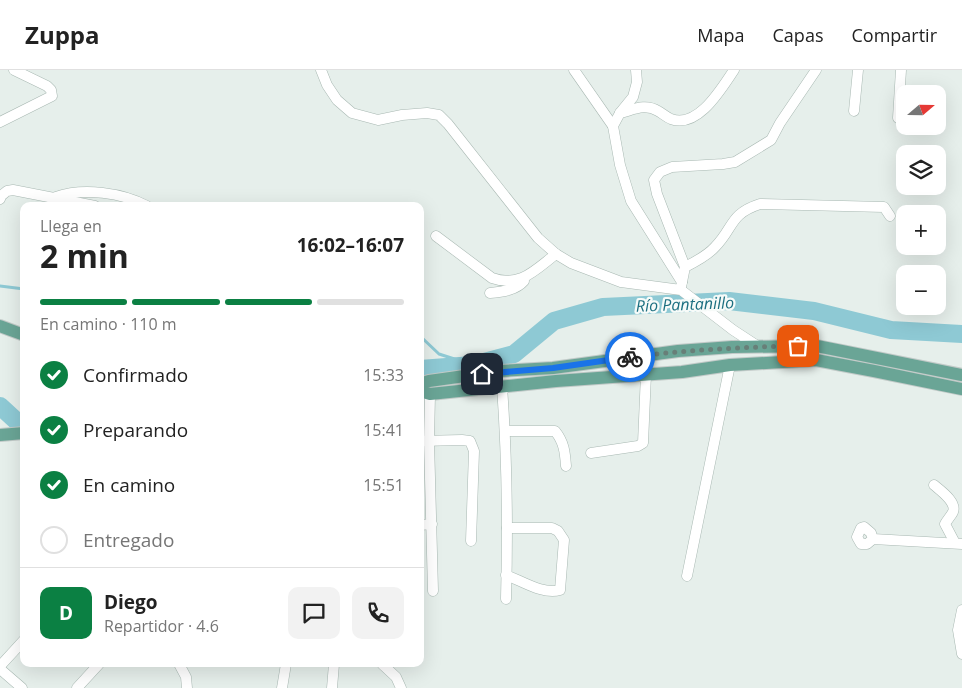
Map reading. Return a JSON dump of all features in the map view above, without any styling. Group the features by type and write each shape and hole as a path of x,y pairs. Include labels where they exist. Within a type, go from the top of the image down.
{"main road":[{"path":"0,326 20,334"},
{"path":"424,386 500,371 553,368 678,351 732,347 817,346 962,375"},
{"path":"424,386 502,386 682,372 730,365 816,360 883,372 962,390"},
{"path":"0,435 20,433"}],"street":[{"path":"1,121 52,96 51,90 47,86 14,70"},
{"path":"321,70 327,85 337,100 352,113 378,120 402,115 427,113 439,116 448,124 538,238 556,254 571,263 621,282 683,289"},
{"path":"574,70 613,126 620,165 632,201 683,289 733,330 759,347"},
{"path":"613,126 633,96 637,82 636,70"},
{"path":"620,113 650,107 669,119 678,121 687,119 700,114 734,70"},
{"path":"683,289 685,268 657,194 654,180 660,172 672,167 735,162 771,140 816,70"},
{"path":"854,111 858,70"},
{"path":"900,85 901,70"},
{"path":"0,199 0,196 13,190 74,202"},
{"path":"53,198 63,195 100,192 118,195 139,202"},
{"path":"685,268 716,247 735,217 746,208 760,204 884,207 890,216"},
{"path":"436,236 492,278 503,282 512,282 528,276"},
{"path":"490,293 520,286 528,276 556,254"},
{"path":"687,576 730,365"},
{"path":"591,454 638,446 642,442 646,374"},
{"path":"424,386 424,441 432,524 433,592"},
{"path":"502,386 507,528 506,599"},
{"path":"505,431 555,431 562,439 565,449 566,466"},
{"path":"424,441 470,441 474,451 472,541"},
{"path":"934,485 950,500 953,506 952,513 945,524 958,543"},
{"path":"424,525 432,524"},
{"path":"506,575 542,590 554,592 560,590 564,540 558,531 552,528 507,528"},
{"path":"873,538 958,543"},
{"path":"962,610 958,630 962,654"},
{"path":"20,644 0,667 22,688"},
{"path":"76,688 96,667"},
{"path":"181,667 186,677 187,688"},
{"path":"282,688 286,667"},
{"path":"332,688 333,667"},
{"path":"334,667 341,688"},
{"path":"385,667 396,677 401,688"}],"waterway":[{"path":"0,286 20,288"},
{"name":"Río Pantanillo","path":"424,369 473,365 514,354 554,321 603,307 729,301 814,311 891,330 962,334"},
{"path":"424,340 439,354 473,365"},
{"name":"Río Pantanillo","path":"0,406 20,424"}],"way so far":[{"path":"630,357 732,347 798,346"}],"route":[{"path":"482,374 553,368 630,357"}]}
